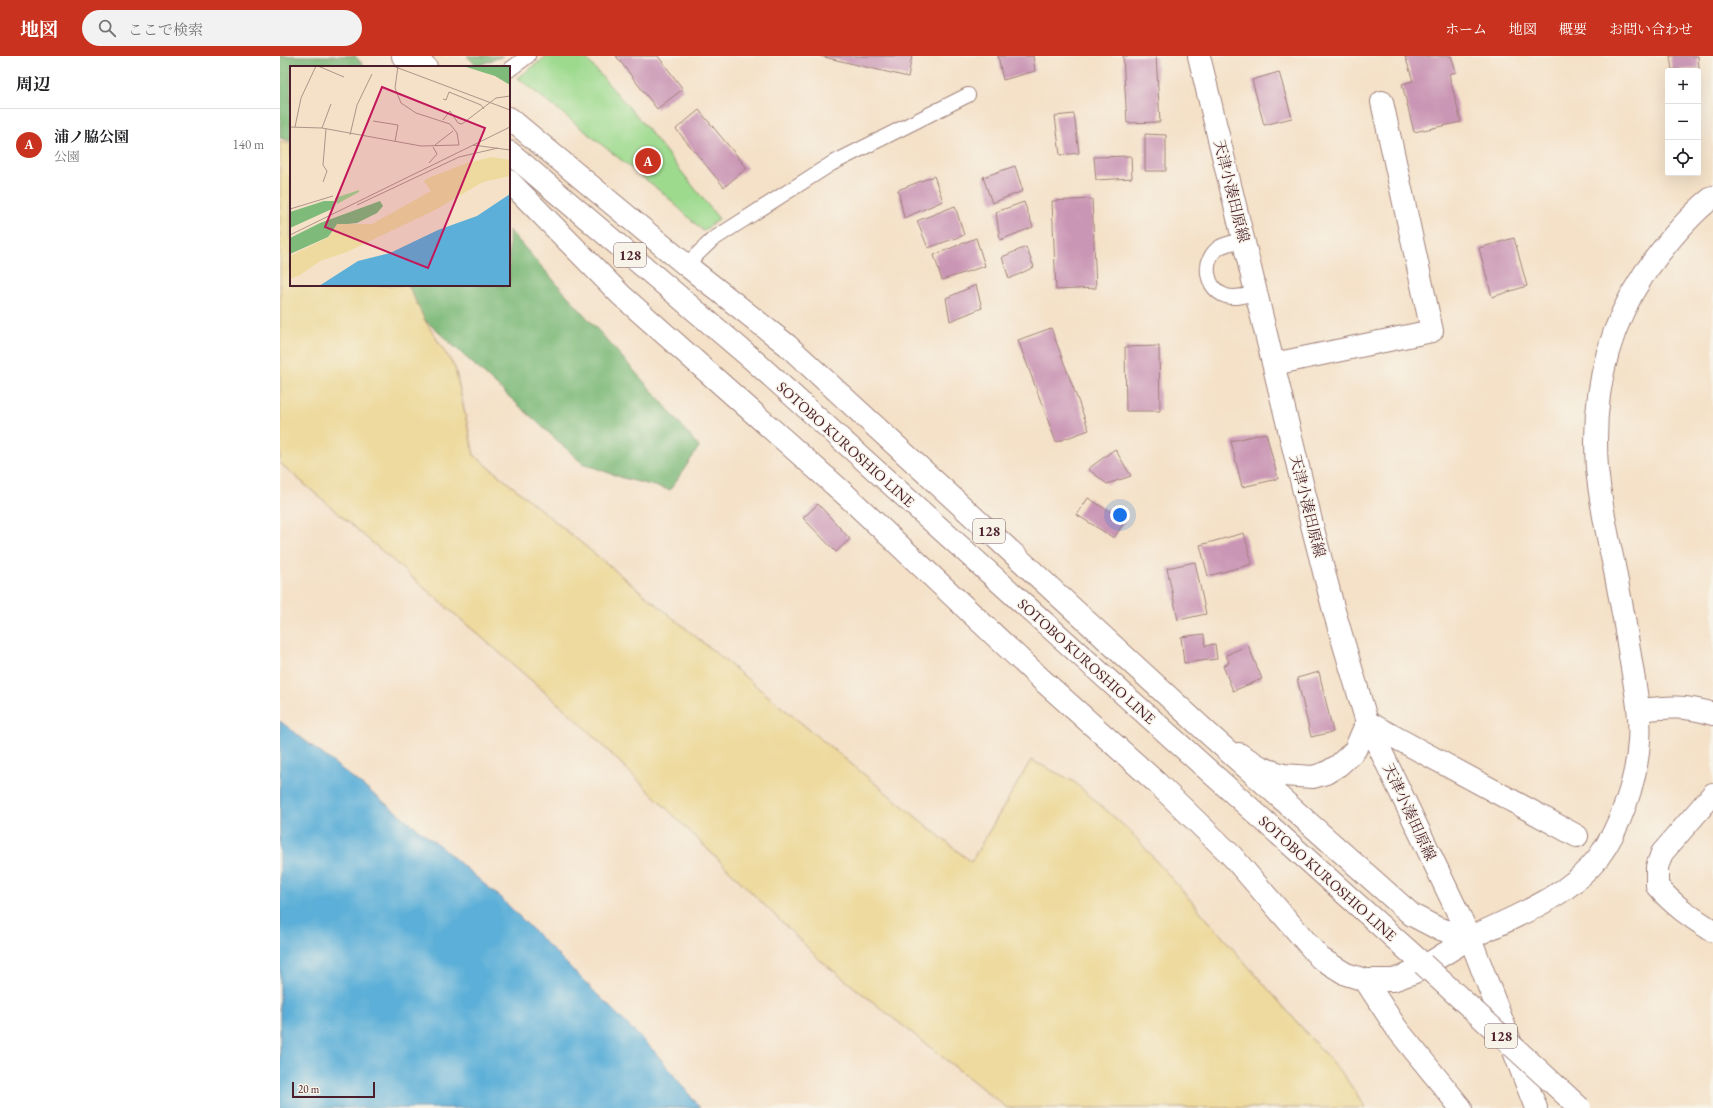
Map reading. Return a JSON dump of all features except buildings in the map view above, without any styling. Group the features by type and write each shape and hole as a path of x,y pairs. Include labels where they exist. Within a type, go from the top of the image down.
{"main road":[{"path":"396,56 404,66"},
{"path":"396,56 409,66"},
{"path":"403,56 424,66"},
{"name":"天津小湊田原線","path":"1199,56 1334,611 1367,722 1470,938"},
{"path":"1274,364 1432,331 1382,102"},
{"name":"128","path":"510,119 686,265 787,345 1211,736 1412,915 1437,928 1470,938"},
{"name":"SOTOBO KUROSHIO LINE","path":"510,153 751,358 1423,964 1580,1108"},
{"name":"128","path":"510,182 621,295 847,496 1041,680 1156,782 1232,856 1320,958 1346,974 1365,980 1393,980 1415,972 1470,938"},
{"path":"1470,938 1552,896 1574,883 1598,858 1611,837 1630,789 1639,742 1638,710 1628,645 1606,531 1597,469 1597,414 1600,385 1606,354 1615,328 1637,285 1657,256 1686,221 1713,197"},
{"path":"1638,710 1672,706 1700,710 1713,714"},
{"path":"1211,736 1262,768 1283,774 1313,777 1326,773 1339,765 1355,750 1367,722 1577,836"},
{"path":"1713,794 1662,853 1657,867 1656,880 1656,886 1666,897 1685,914 1713,931"},
{"name":"128","path":"1470,938 1536,1108"},
{"path":"1365,980 1397,1029 1461,1108"}],"lane":[{"path":"510,69 528,56"},
{"path":"686,265 712,240 831,164 968,95"},
{"path":"1243,240 1226,244 1215,251 1209,262 1208,276 1215,289 1225,296 1234,297 1257,292"}],"green space":[{"path":"280,56 355,56 364,66 290,66 290,141 280,138"},
{"path":"467,56 503,56 477,66"},
{"path":"547,56 584,56 647,128 719,219 703,231 664,194 518,78"},
{"path":"510,231 661,401 699,447 670,490 623,478 582,463 424,319 408,286 510,286"}],"sand":[{"path":"280,142 290,144 290,286 408,286 424,319 455,368 474,455 971,862 1031,760 1073,781 1130,831 1345,1077 1366,1108 1007,1108 821,961 576,719 280,463"}],"water":[{"path":"280,721 440,846 503,900 655,1052 700,1108 280,1108"}],"place":[{"name":"浦ノ脇公園","path":"648,161"}]}
